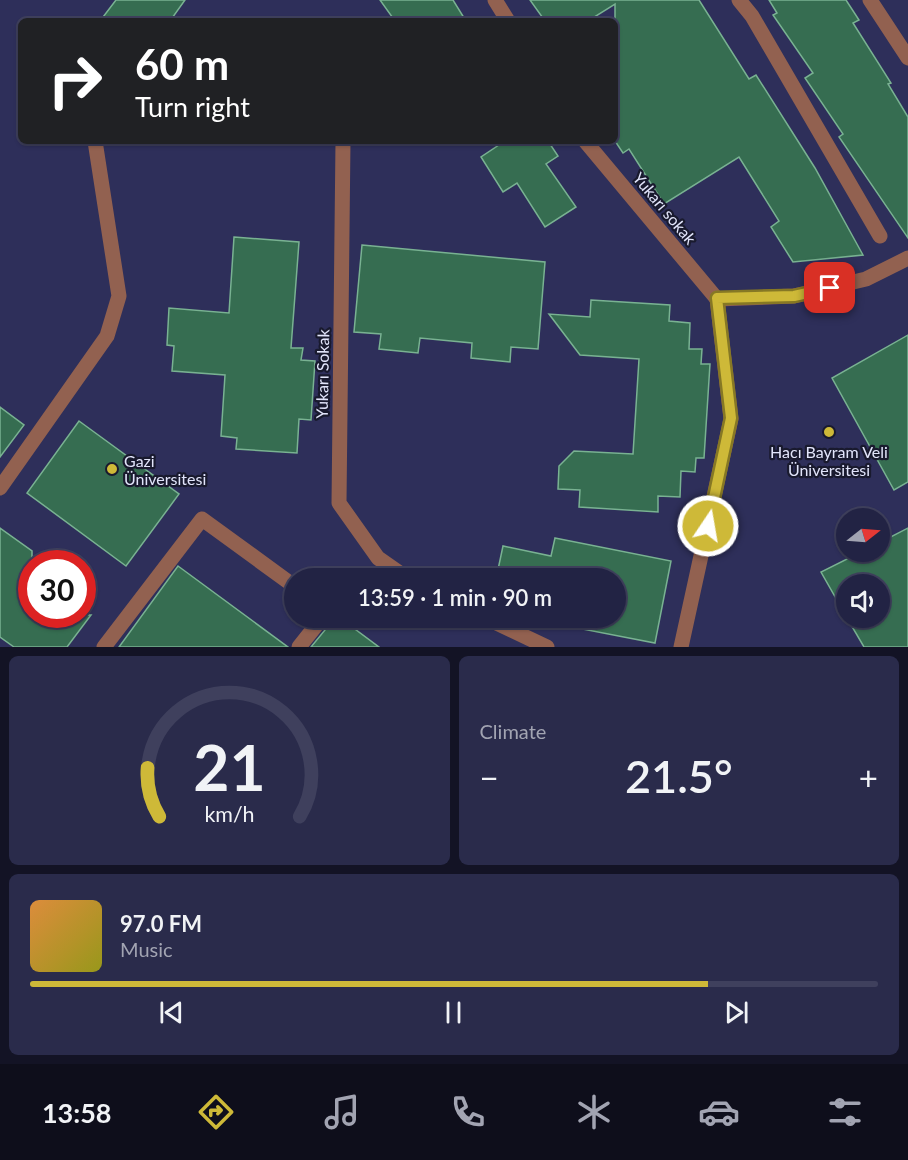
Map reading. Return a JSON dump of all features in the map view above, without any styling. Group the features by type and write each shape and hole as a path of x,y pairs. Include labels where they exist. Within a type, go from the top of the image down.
{"street":[{"path":"495,0 506,18"},
{"path":"739,0 752,16 880,236"},
{"path":"870,0 908,58"},
{"path":"0,488 107,336 119,296 95,144"},
{"name":"Yukarı Sokak","path":"343,144 339,503 378,558 392,568"},
{"name":"Yukarı sokak","path":"588,144 717,298"},
{"path":"681,647 731,418 717,298 794,296 866,279 908,258"},
{"path":"104,647 202,519 284,579"},
{"path":"299,647 314,628"},
{"path":"507,628 547,647"}],"building":[{"path":"116,0 185,0 172,18 102,18"},
{"path":"380,0 453,0 464,18 393,18"},
{"path":"530,0 699,0 749,79 756,75 815,168 863,255 793,262 771,227 779,221 739,157 664,204 629,149 623,153 617,144 618,18 615,18 615,4 593,18 543,18"},
{"path":"769,0 846,0 859,20 853,23 891,83 888,84 908,117 908,238 839,137 843,134 805,78 813,73 773,15 777,13"},
{"path":"500,144 550,144 558,156 546,164 576,207 545,227 517,183 503,192 481,157"},
{"path":"234,237 299,242 291,348 303,348 301,360 315,361 311,420 299,419 297,453 236,449 237,438 221,436 225,375 172,371 174,346 167,345 169,308 229,313"},
{"path":"362,245 545,262 538,349 511,347 510,362 471,358 472,343 420,338 418,353 379,349 381,334 354,332"},
{"path":"591,300 670,305 669,321 690,323 689,349 702,349 701,364 710,364 704,458 696,458 695,472 681,471 680,497 658,496 658,512 579,507 580,490 558,489 559,466 574,451 633,454 639,359 580,355 549,314 590,317"},
{"path":"908,335 908,482 894,490 832,378"},
{"path":"0,407 24,425 0,457"},
{"path":"79,421 179,494 126,566 27,493"},
{"path":"0,528 31,550 18,550 18,628 81,628 67,647 14,647 0,637"},
{"path":"908,528 908,647 864,647 853,628 890,628 890,574 836,574 836,598 821,572 841,562 890,562 890,537"},
{"path":"555,538 671,561 655,643 577,628 626,628 626,568 498,568 503,546 551,556"},
{"path":"178,566 288,647 119,647"},
{"path":"327,628 353,628 379,647 311,647"}],"place":[{"name":"Hacı Bayram Veli Üniversitesi","path":"829,432"},
{"name":"Gazi Üniversitesi","path":"112,469"}],"route":[{"path":"708,526 731,418 717,298 794,296 830,288"}]}
